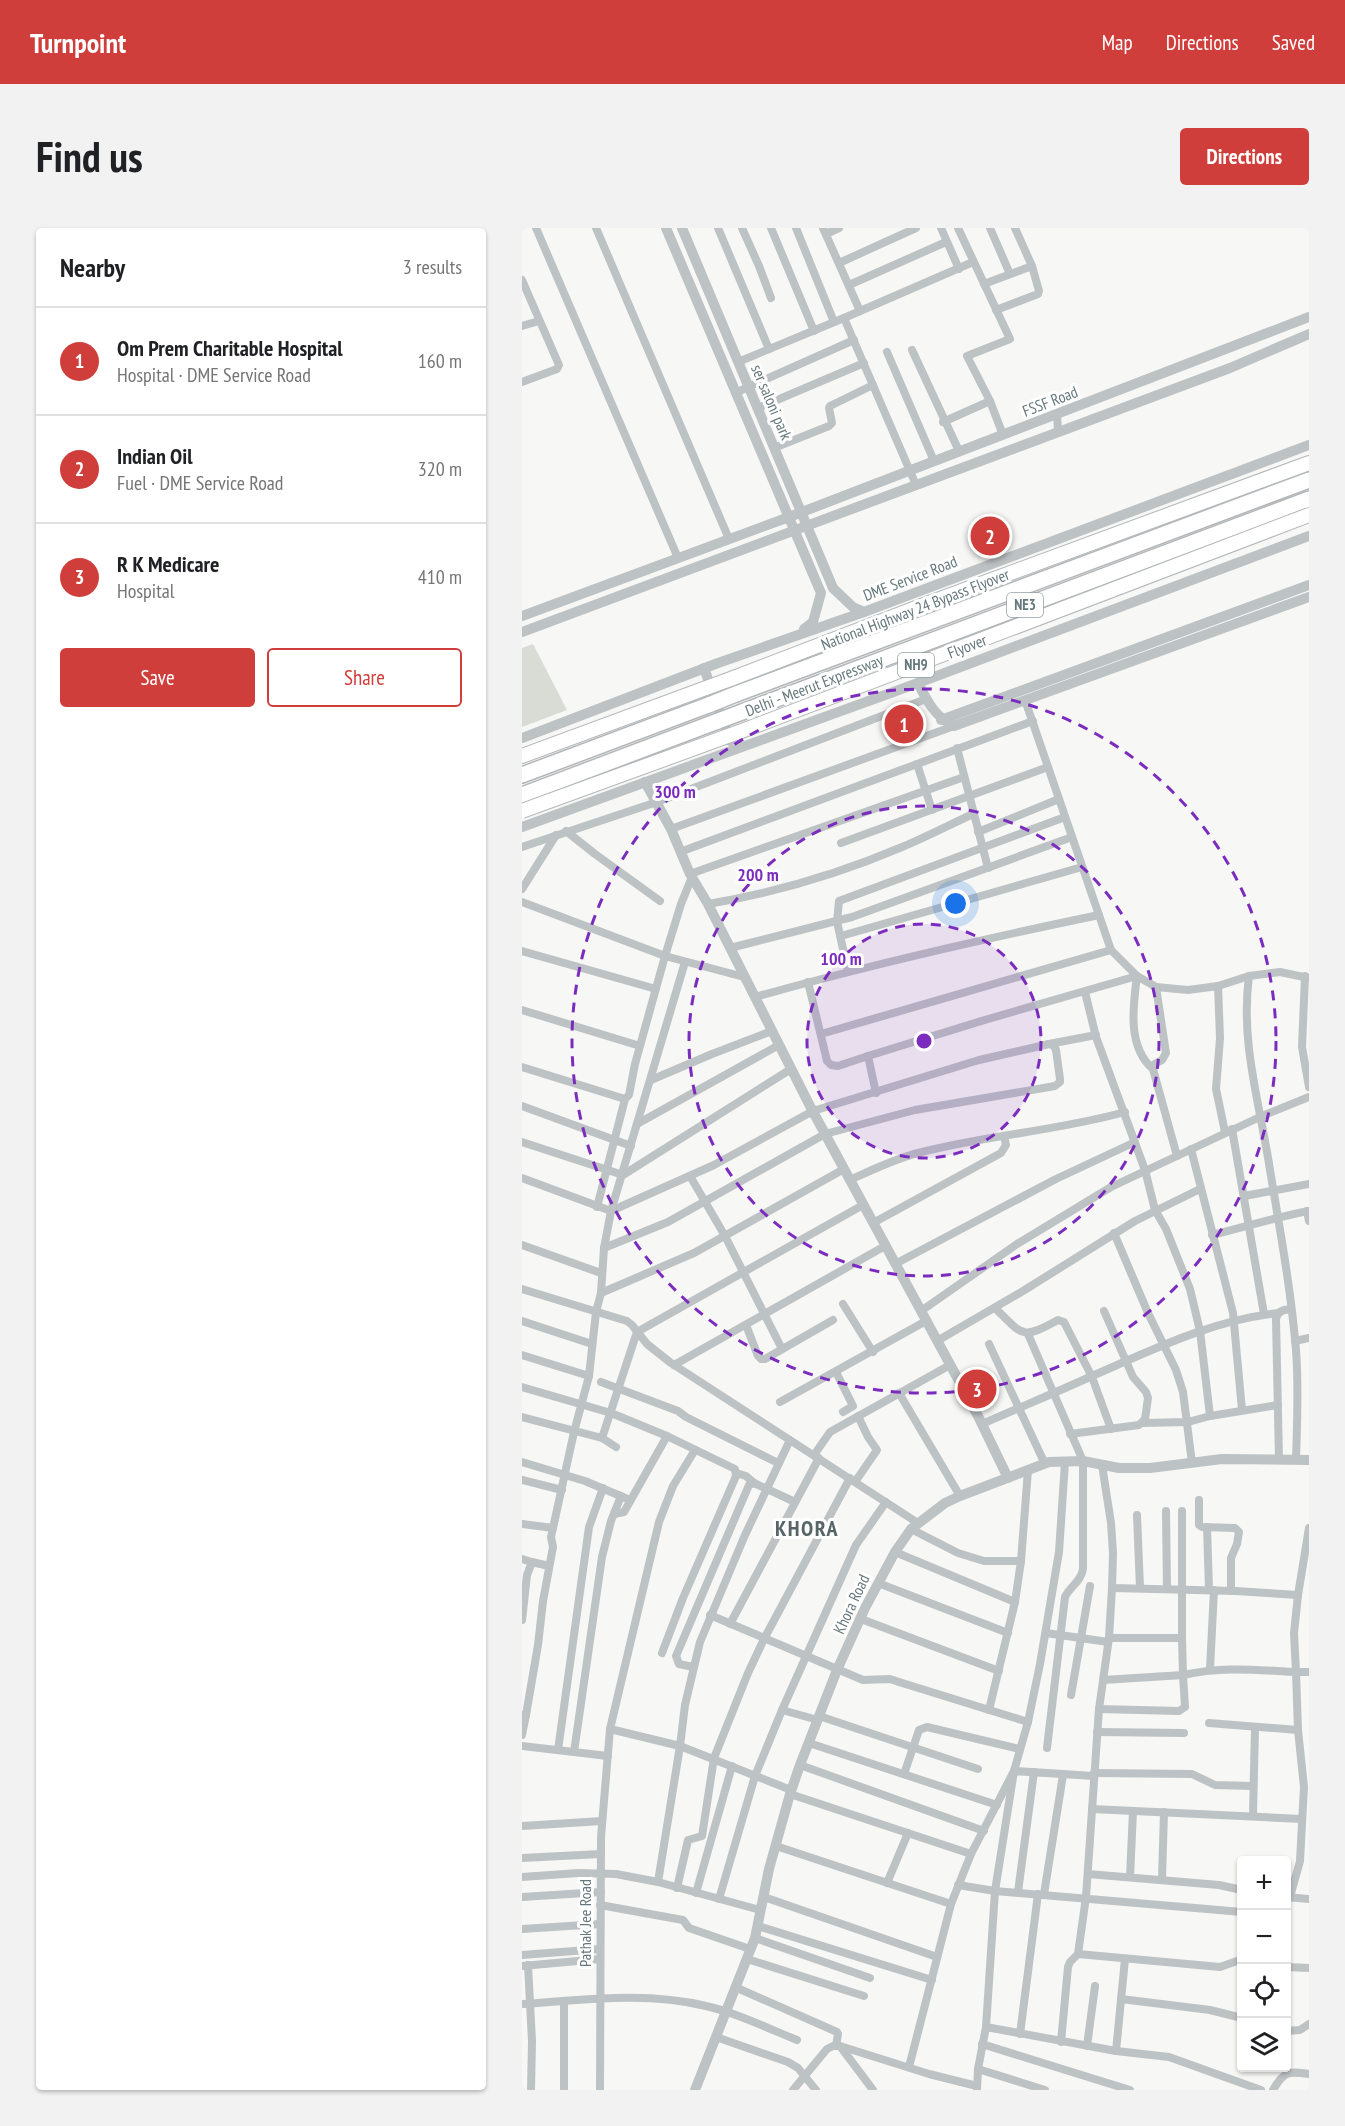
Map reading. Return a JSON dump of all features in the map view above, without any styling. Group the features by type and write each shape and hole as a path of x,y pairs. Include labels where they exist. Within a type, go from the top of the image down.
{"highway":[{"name":"National Highway 24 Bypass Flyover","path":"522,756 1309,463"},
{"name":"Delhi - Meerut Expressway","path":"522,776 1309,480"},
{"name":"Delhi - Meerut Expressway","path":"522,795 1309,499"},
{"name":"Flyover","path":"522,811 747,729 1309,515"}],"street":[{"path":"536,228 678,558"},
{"path":"596,228 729,539"},
{"path":"666,228 821,593 813,622 800,633"},
{"name":"ser saloni park","path":"682,228 833,588 853,607 864,612"},
{"path":"718,228 770,349"},
{"path":"741,228 771,298"},
{"path":"771,228 814,331"},
{"path":"796,228 834,322"},
{"path":"839,228 825,231 860,311"},
{"path":"839,263 916,228"},
{"path":"940,228 958,269"},
{"path":"958,228 1010,339 967,356 990,401 1003,435"},
{"path":"990,228 1010,274"},
{"path":"996,310 1039,292 1032,266 1015,228"},
{"path":"849,285 946,242"},
{"path":"738,362 973,262"},
{"path":"984,284 1032,266"},
{"path":"522,280 559,365 558,368 522,382"},
{"name":"FSSF Road","path":"522,616 789,517 1309,317"},
{"path":"844,318 916,485"},
{"path":"522,326 539,321"},
{"name":"FSSF Road","path":"522,632 1215,374 1309,334"},
{"path":"735,393 854,340"},
{"path":"912,350 959,451"},
{"path":"887,352 934,460"},
{"path":"1209,356 1215,374"},
{"path":"758,408 864,363"},
{"path":"774,448 829,426 832,423 830,406 873,385"},
{"path":"944,422 990,401"},
{"path":"1057,414 1058,432"},
{"name":"DME Service Road","path":"522,738 704,668 864,612 1309,445"},
{"path":"522,827 918,683 1309,536"},
{"path":"671,829 1026,700 1061,681 1309,585"},
{"path":"941,720 1309,597"},
{"path":"704,668 733,750"},
{"path":"918,683 941,720 954,726"},
{"path":"522,847 657,802 926,699"},
{"path":"1026,700 1111,950 1137,976 1156,987 1188,990 1218,986 1249,976 1280,972 1307,977 1302,1047 1309,1087"},
{"path":"680,852 1033,721"},
{"path":"957,748 988,868"},
{"path":"917,764 932,810"},
{"path":"841,843 1048,767"},
{"path":"691,876 964,777"},
{"path":"645,782 671,829 691,876 708,904 791,1069 982,1424 1008,1478"},
{"path":"978,832 1059,799"},
{"path":"708,904 745,897 839,870 901,848 973,814"},
{"path":"848,971 837,922 838,904 843,899 1065,817"},
{"path":"566,831 660,901"},
{"path":"522,889 557,834"},
{"path":"730,948 837,922 1072,837"},
{"path":"841,936 1082,867"},
{"path":"597,1207 665,956 691,876"},
{"path":"522,902 665,956 744,976"},
{"path":"755,997 942,948 1099,915"},
{"path":"821,1034 1111,950"},
{"path":"522,951 656,989"},
{"path":"522,1735 553,1545 551,1537 589,1376 596,1312 601,1293 604,1248 611,1211 685,962"},
{"path":"808,982 827,1061 831,1065 838,1066 988,1018 1137,976"},
{"path":"1137,976 1133,1014 1135,1030 1142,1058 1153,1069 1177,1156"},
{"path":"1249,976 1245,1005 1247,1042 1262,1116 1295,1341 1296,1460"},
{"path":"1218,986 1220,1038 1216,1089 1245,1196 1264,1314"},
{"path":"1153,1069 1153,1065 1162,1060 1166,1053 1156,987"},
{"path":"1085,992 1096,1035 1108,1072 1125,1112 1155,1210 1166,1229 1190,1289 1200,1331 1210,1416"},
{"path":"522,1010 640,1046"},
{"path":"651,1080 772,1031"},
{"path":"522,1178 611,1211 690,1176 813,1111 979,1060 1096,1035"},
{"path":"604,1248 668,1222 825,1134 915,1110 1055,1086 1060,1082 1059,1069 1056,1050 1053,1045 1049,1044"},
{"path":"637,1124 779,1045"},
{"path":"868,1056 876,1093"},
{"path":"522,1067 625,1099"},
{"path":"522,1142 623,1175 791,1069"},
{"path":"780,1402 873,1352 1063,1215 1111,1187 1228,1131 1309,1097"},
{"path":"522,1106 631,1146"},
{"path":"850,1180 916,1154 1004,1136 1060,1128 1125,1112"},
{"path":"873,1223 1001,1153 1006,1145 1004,1136"},
{"path":"895,1264 1056,1179 1135,1142"},
{"path":"1191,1149 1212,1235 1228,1287 1234,1320 1242,1410"},
{"path":"601,1293 694,1253 844,1169"},
{"path":"690,1176 725,1236 782,1349"},
{"path":"1245,1196 1309,1184"},
{"path":"937,1341 995,1308 1114,1233 1155,1210 1200,1189"},
{"path":"602,1438 638,1332 863,1205"},
{"path":"1212,1235 1249,1227 1278,1216 1308,1211 1309,1221"},
{"path":"1114,1233 1148,1313 1176,1370 1183,1392 1192,1463"},
{"path":"522,1245 601,1273"},
{"path":"674,1365 885,1246"},
{"path":"522,1289 627,1322 658,1353 674,1365 817,1456 886,1502 914,1526 958,1553 984,1561 1021,1562"},
{"path":"843,1304 873,1352"},
{"path":"995,1308 1018,1331 1028,1334 1062,1320 1092,1377 1111,1429"},
{"path":"982,1424 1126,1360 1200,1331 1234,1320 1291,1309"},
{"path":"1104,1311 1136,1382 1146,1392 1147,1408 1143,1423"},
{"path":"1278,1313 1276,1319 1280,1460"},
{"path":"746,1325 758,1356 765,1359 832,1320"},
{"path":"522,1321 592,1344"},
{"path":"1028,1334 1083,1461 1083,1569 1078,1582 1065,1597 1047,1748"},
{"path":"1295,1341 1309,1338"},
{"path":"989,1344 1045,1464"},
{"path":"522,1355 589,1376"},
{"path":"730,1624 830,1432 950,1365"},
{"path":"836,1372 853,1406 843,1412"},
{"path":"601,1382 678,1411 778,1463"},
{"path":"522,1387 582,1403 667,1436 732,1467 736,1473 795,1502"},
{"path":"899,1393 960,1496"},
{"path":"1070,1434 1143,1423 1188,1422 1210,1416 1278,1405"},
{"path":"677,1888 688,1840 702,1836 714,1758 748,1673 764,1639 853,1480 877,1450 858,1416"},
{"path":"522,1418 602,1438 616,1447"},
{"path":"574,1752 602,1557 614,1514 624,1512 626,1498 667,1436"},
{"path":"658,1882 693,1667 710,1616 766,1488 790,1440"},
{"name":"Pathak Jee Road","path":"600,2090 601,1854 610,1729 658,1522 673,1486 695,1450"},
{"name":"Khora Road","path":"695,2090 755,1938 760,1910 791,1792 818,1718 837,1670 878,1583 895,1552 914,1526 945,1503 1045,1464 1083,1461 1119,1468 1150,1468 1222,1459 1309,1460"},
{"path":"522,1462 603,1488 626,1498"},
{"path":"793,2090 827,2049 838,2046 977,2088 978,2068 986,2027 995,1891 1014,1771 1028,1722 1046,1633 1059,1552 1065,1462"},
{"path":"1061,2042 1068,1967 1078,1954 1086,1897 1099,1709 1109,1640 1113,1553 1111,1523 1101,1465"},
{"path":"989,1710 1016,1602 1028,1470"},
{"path":"662,1653 682,1598 736,1473"},
{"path":"522,1480 562,1490"},
{"path":"693,1667 679,1664 676,1656 748,1485 754,1483"},
{"path":"558,1750 589,1527 603,1488"},
{"path":"1199,1500 1199,1525 1235,1528 1239,1532 1231,1558 1231,1591"},
{"path":"718,1899 755,1776 782,1710 856,1545 886,1502"},
{"path":"1166,1511 1167,1589"},
{"path":"1099,1709 1179,1711 1185,1707 1182,1638 1182,1511"},
{"path":"1137,1515 1140,1588"},
{"path":"522,1526 553,1528"},
{"path":"1207,1527 1211,1590 1210,1669"},
{"path":"1291,1888 1300,1861 1304,1787 1298,1730 1294,1633 1309,1528"},
{"path":"895,1552 1016,1602"},
{"path":"522,1559 549,1566"},
{"path":"522,1620 527,1575 532,1562"},
{"path":"878,1583 1008,1633"},
{"path":"1071,1695 1090,1586"},
{"path":"1112,1588 1298,1594"},
{"path":"710,1616 863,1680 890,1679 1028,1722"},
{"path":"861,1619 999,1671"},
{"path":"1046,1633 1109,1640 1182,1638"},
{"path":"1104,1680 1183,1675 1210,1669 1229,1668 1309,1672"},
{"path":"782,1710 818,1718 978,1769"},
{"path":"1209,1723 1298,1730"},
{"path":"1253,1816 1255,1726"},
{"path":"904,1774 919,1730 927,1727 1020,1749"},
{"path":"610,1729 680,1746 714,1758 791,1792 971,1854"},
{"path":"1097,1732 1185,1733"},
{"path":"809,1743 998,1805"},
{"path":"522,1746 608,1756"},
{"path":"800,1765 984,1831"},
{"path":"696,1893 732,1766"},
{"path":"1014,1771 1063,1775 1192,1774 1215,1785 1253,1786"},
{"path":"909,2067 951,1904 971,1854 1014,1771"},
{"path":"1018,1892 1034,1772"},
{"path":"1020,2034 1041,1894 1063,1775"},
{"path":"1092,1809 1302,1819"},
{"path":"1130,1877 1133,1811"},
{"path":"1162,1879 1164,1812"},
{"path":"522,1826 602,1821"},
{"path":"887,1883 908,1833"},
{"path":"776,1846 951,1904"},
{"path":"522,1858 601,1854"},
{"path":"522,1876 601,1873 658,1882 760,1910"},
{"path":"1088,1874 1162,1879 1237,1889"},
{"path":"958,1885 995,1891 1237,1912"},
{"path":"522,1897 600,1892"},
{"path":"764,1897 937,1957"},
{"path":"1291,1897 1309,1899"},
{"path":"600,1905 683,1920 689,1928 748,1954 864,1996"},
{"path":"522,1929 600,1924"},
{"path":"758,1926 932,1980"},
{"path":"755,1938 870,1978"},
{"path":"522,1955 600,1949"},
{"path":"1078,1954 1220,1967 1237,1961"},
{"path":"531,2090 525,1965 600,1959"},
{"path":"1116,2051 1125,1959"},
{"path":"1291,1967 1309,1968"},
{"path":"1087,2046 1095,1986"},
{"path":"735,1988 837,2032 838,2046 873,2090"},
{"path":"526,2004 600,1999 679,2001 726,2012 797,2040"},
{"path":"1121,1999 1210,2010 1237,2017"},
{"path":"564,2001 564,2090"},
{"path":"1291,2031 1300,2030 1309,2024"},
{"path":"986,2027 1061,2042 1169,2057 1261,2090"},
{"path":"716,2037 788,2062 805,2076 816,2090"},
{"path":"982,2044 1131,2090"},
{"path":"978,2068 1045,2090"},
{"path":"1273,2090 1286,2073 1309,2074"}],"shaded area":[{"path":"533,644 567,710 522,727 522,648"}],"place":[{"name":"Indian Oil","path":"990,536"},
{"name":"Om Prem Charitable Hospital","path":"904,724"},
{"name":"R K Medicare","path":"977,1389"}],"district":[{"name":"KHORA","path":"807,1528"}]}
